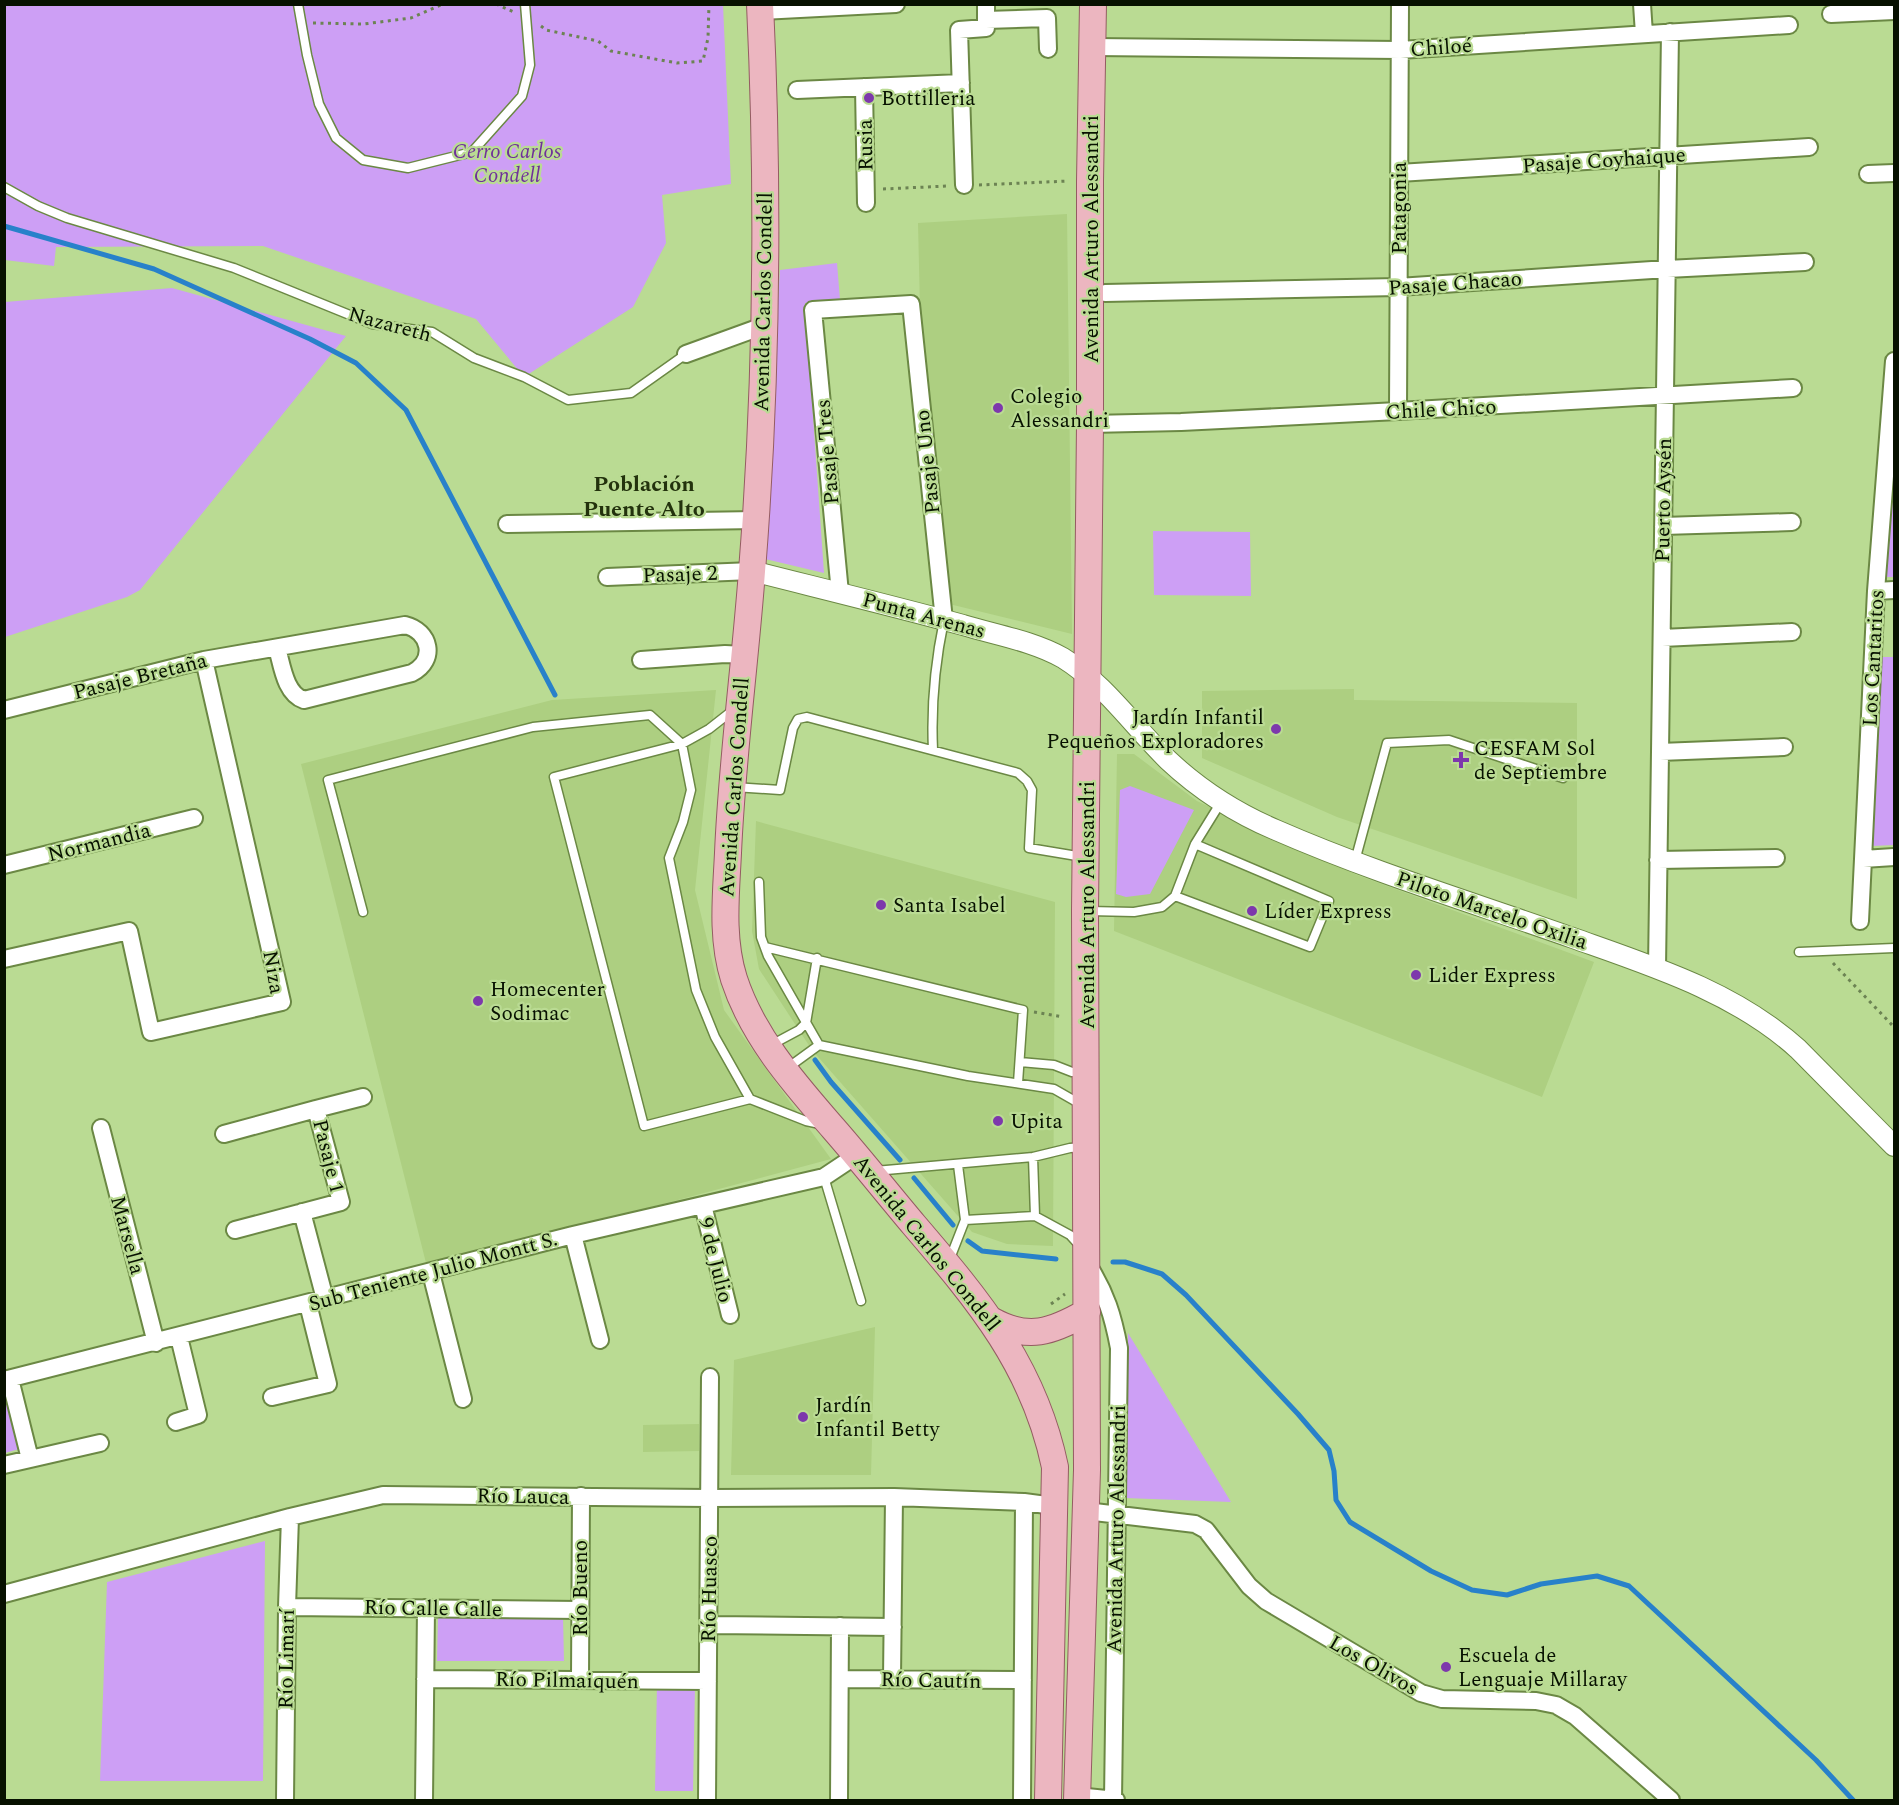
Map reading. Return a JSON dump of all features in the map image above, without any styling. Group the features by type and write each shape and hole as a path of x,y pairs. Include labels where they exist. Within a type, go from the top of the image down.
{"main road":[{"name":"Avenida Arturo Alessandri","path":"1077,1798 1086,1511 1088,1259 1085,911 1093,4"},
{"name":"Avenida Carlos Condell","path":"760,8 766,175 766,325 756,520 731,786 725,917 733,976 747,1011 767,1047 803,1094 863,1163 991,1320 1016,1359 1033,1393 1050,1441 1055,1467"},
{"path":"991,1320 1013,1330 1040,1332 1066,1324 1087,1312"},
{"path":"1055,1467 1086,1511"},
{"path":"1048,1800 1055,1467"}],"street":[{"path":"760,8 896,4"},
{"name":"Patagonia","path":"1398,411 1400,4"},
{"path":"1642,4 1644,34"},
{"path":"1831,14 1894,11"},
{"path":"963,185 959,30 986,28 986,12 1047,18 1048,49"},
{"name":"Chiloé","path":"1093,47 1400,50 1789,25"},
{"name":"Puerto Aysén","path":"1657,968 1670,32"},
{"path":"797,90 961,83"},
{"name":"Rusia","path":"864,87 866,203"},
{"name":"Pasaje Coyhaique","path":"1399,173 1809,147"},
{"path":"1868,174 1894,173"},
{"name":"Pasaje Chacao","path":"1105,293 1398,287 1805,262"},
{"name":"Pasaje Uno","path":"813,310 911,304 944,620"},
{"name":"Pasaje Tres","path":"813,310 840,593"},
{"name":"Nazareth","path":"686,354 766,325"},
{"name":"Los Cantaritos","path":"1860,921 1876,591 1894,361"},
{"name":"Chile Chico","path":"1090,424 1181,423 1792,388"},
{"path":"507,524 756,520"},
{"path":"1663,526 1792,522"},
{"name":"Punta Arenas","path":"752,571 1035,645 1063,659 1088,677"},
{"name":"Pasaje 2","path":"607,577 752,571"},
{"path":"1876,591 1894,590"},
{"name":"Pasaje Bretaña","path":"4,710 204,660 405,625 418,630 423,635 428,648 425,661 412,673 304,699 298,698 291,691 277,648"},
{"path":"1662,638 1792,632"},
{"path":"641,660 725,654 745,655"},
{"name":"Niza","path":"4,959 129,931 152,1032 282,1002 204,660"},
{"name":"Piloto Marcelo Oxilia","path":"1088,677 1188,778 1221,802 1276,831 1657,968 1731,1001 1764,1020 1798,1049 1894,1146"},
{"path":"1660,752 1784,747"},
{"name":"Normandia","path":"4,866 194,818"},
{"path":"1863,859 1894,857"},
{"path":"1658,860 1776,858"},
{"name":"Pasaje 1","path":"224,1134 363,1097"},
{"name":"Pasaje 1","path":"235,1230 341,1202 316,1109"},
{"name":"Marsella","path":"101,1128 156,1343"},
{"name":"Sub Teniente Julio Montt S.","path":"7,1380 573,1235 824,1177 863,1163"},
{"name":"9 de Julio","path":"703,1205 730,1316"},
{"path":"302,1212 325,1299"},
{"path":"573,1235 600,1340"},
{"name":"Avenida Arturo Alessandri","path":"1088,1259 1111,1310 1119,1348 1114,1800"},
{"path":"430,1273 463,1399"},
{"path":"272,1397 328,1384 308,1304"},
{"path":"176,1422 198,1415 179,1337"},
{"name":"Río Huasco","path":"707,1800 710,1377"},
{"path":"7,1380 30,1459"},
{"path":"4,1465 100,1443"},
{"name":"Río Lauca","path":"4,1594 290,1517 383,1495 894,1497 1024,1502 1054,1506"},
{"name":"Río Bueno","path":"580,1680 581,1497"},
{"path":"892,1679 894,1497"},
{"path":"1022,1800 1024,1502"},
{"name":"Los Olivos","path":"1086,1511 1195,1524 1206,1530 1249,1586 1266,1601 1421,1693 1442,1699 1536,1701 1556,1705 1575,1716 1671,1800"},
{"name":"Río Limarí","path":"285,1800 290,1517"},
{"name":"Río Calle Calle","path":"287,1607 580,1610"},
{"path":"424,1800 426,1608"},
{"path":"708,1625 893,1627"},
{"path":"839,1800 840,1626"},
{"name":"Río Pilmaiquén","path":"425,1679 708,1682"},
{"name":"Río Cautín","path":"840,1679 1023,1680"},
{"path":"1077,1798 1114,1800"}],"lane":[{"path":"298,4 319,104 336,138 363,160 408,168 472,152 522,96 530,65 525,4"},
{"name":"Nazareth","path":"4,187 38,206 68,218 234,268 372,324 432,332 474,358 524,377 568,400 631,393 686,354"},
{"path":"933,750 932,730 938,651 944,620"},
{"path":"740,704 709,729 682,744 554,777 644,1126 750,1099 806,1121 832,1127"},
{"path":"363,912 328,780 533,728 651,714 682,744 691,790 683,822 669,858 696,990 715,1036 750,1099"},
{"path":"731,786 780,790 793,728 798,719 807,717 1018,773 1027,781 1032,790 1029,848 1086,858"},
{"path":"1355,861 1387,743 1449,740 1563,778"},
{"path":"1085,911 1134,912 1162,907 1175,896 1195,844 1221,802"},
{"path":"1175,896 1310,947 1329,901 1195,844"},
{"path":"759,882 761,937 819,1045 913,1065 1054,1089 1086,1107"},
{"path":"765,946 1023,1010 1018,1083"},
{"path":"1798,952 1894,948"},
{"path":"767,1047 799,1030 806,1023 817,958"},
{"path":"785,1070 819,1045"},
{"path":"1020,1062 1054,1065 1072,1072 1086,1072"},
{"path":"863,1163 958,1165 1033,1157 1070,1148 1086,1147"},
{"path":"1033,1157 1035,1216"},
{"path":"947,1264 965,1220 958,1165"},
{"path":"824,1177 861,1301"},
{"path":"965,1220 1035,1216 1070,1235 1088,1259"}],"path":[{"path":"302,22 364,24 411,18 443,4"},
{"path":"496,4 527,17 546,30 598,41 611,51 677,63 703,61 708,38 709,4"},
{"path":"1821,951 1894,1027"},
{"path":"1023,1010 1054,1015"}],"shaded area":[{"name":"Colegio Alessandri","path":"1067,214 1072,634 945,603 920,309 918,223"},
{"name":"CESFAM Sol de Septiembre","path":"1354,689 1354,700 1577,703 1577,899 1337,817 1202,758 1202,691"},
{"path":"716,690 695,890 724,1010 831,1159 427,1267 301,764 552,700"},
{"path":"1117,754 1134,754 1197,801 1357,875 1594,962 1542,1097 1114,931"},
{"path":"756,821 1055,902 1053,1246 1007,1244 972,1232 812,1050 759,969 752,931"},
{"name":"Jardín Infantil Betty","path":"875,1327 871,1475 731,1475 734,1360"},
{"path":"699,1424 699,1451 643,1452 643,1425"}],"green space":[{"name":"Cerro Carlos Condell","path":"4,5 723,5 731,184 662,195 666,243 633,307 524,377 476,319 263,246 56,247 54,266 5,260"},
{"path":"837,263 840,300 805,303 824,573 761,558 780,270"},
{"path":"172,288 346,336 140,590 127,597 5,637 5,302"},
{"path":"1894,461 1894,577 1886,577"},
{"path":"1153,531 1250,532 1251,596 1154,595"},
{"path":"1880,657 1894,657 1894,845 1871,846"},
{"path":"1130,786 1194,810 1150,894 1126,897 1116,894 1120,790"},
{"path":"1128,1333 1231,1502 1125,1498"},
{"path":"5,1404 10,1406 19,1449 5,1453"},
{"path":"265,1541 263,1781 100,1781 107,1582"},
{"path":"438,1617 563,1617 564,1661 437,1661"},
{"path":"657,1684 695,1685 693,1791 655,1791"}],"waterway":[{"path":"4,226 154,269 310,339 356,363 406,410 555,695"},
{"path":"815,1060 831,1082 900,1160"},
{"path":"914,1178 953,1225"},
{"path":"968,1241 982,1251 1056,1259"},
{"path":"1113,1262 1125,1262 1162,1274 1186,1295 1298,1414 1329,1450 1334,1471 1336,1500 1350,1522 1431,1571 1472,1590 1507,1595 1541,1584 1597,1576 1629,1586 1816,1760 1853,1800"}],"place":[{"name":"Bottilleria","path":"869,98"},
{"name":"Colegio Alessandri","path":"998,408"},
{"name":"Jardín Infantil Pequeños Exploradores","path":"1276,729"},
{"name":"CESFAM Sol de Septiembre","path":"1461,760"},
{"name":"Santa Isabel","path":"881,905"},
{"name":"Líder Express","path":"1252,911"},
{"name":"Lider Express","path":"1416,975"},
{"name":"Homecenter Sodimac","path":"478,1001"},
{"name":"Upita","path":"998,1121"},
{"name":"Jardín Infantil Betty","path":"803,1417"},
{"name":"Escuela de Lenguaje Millaray","path":"1446,1667"}],"district":[{"name":"Población Puente Alto","path":"644,496"}]}
